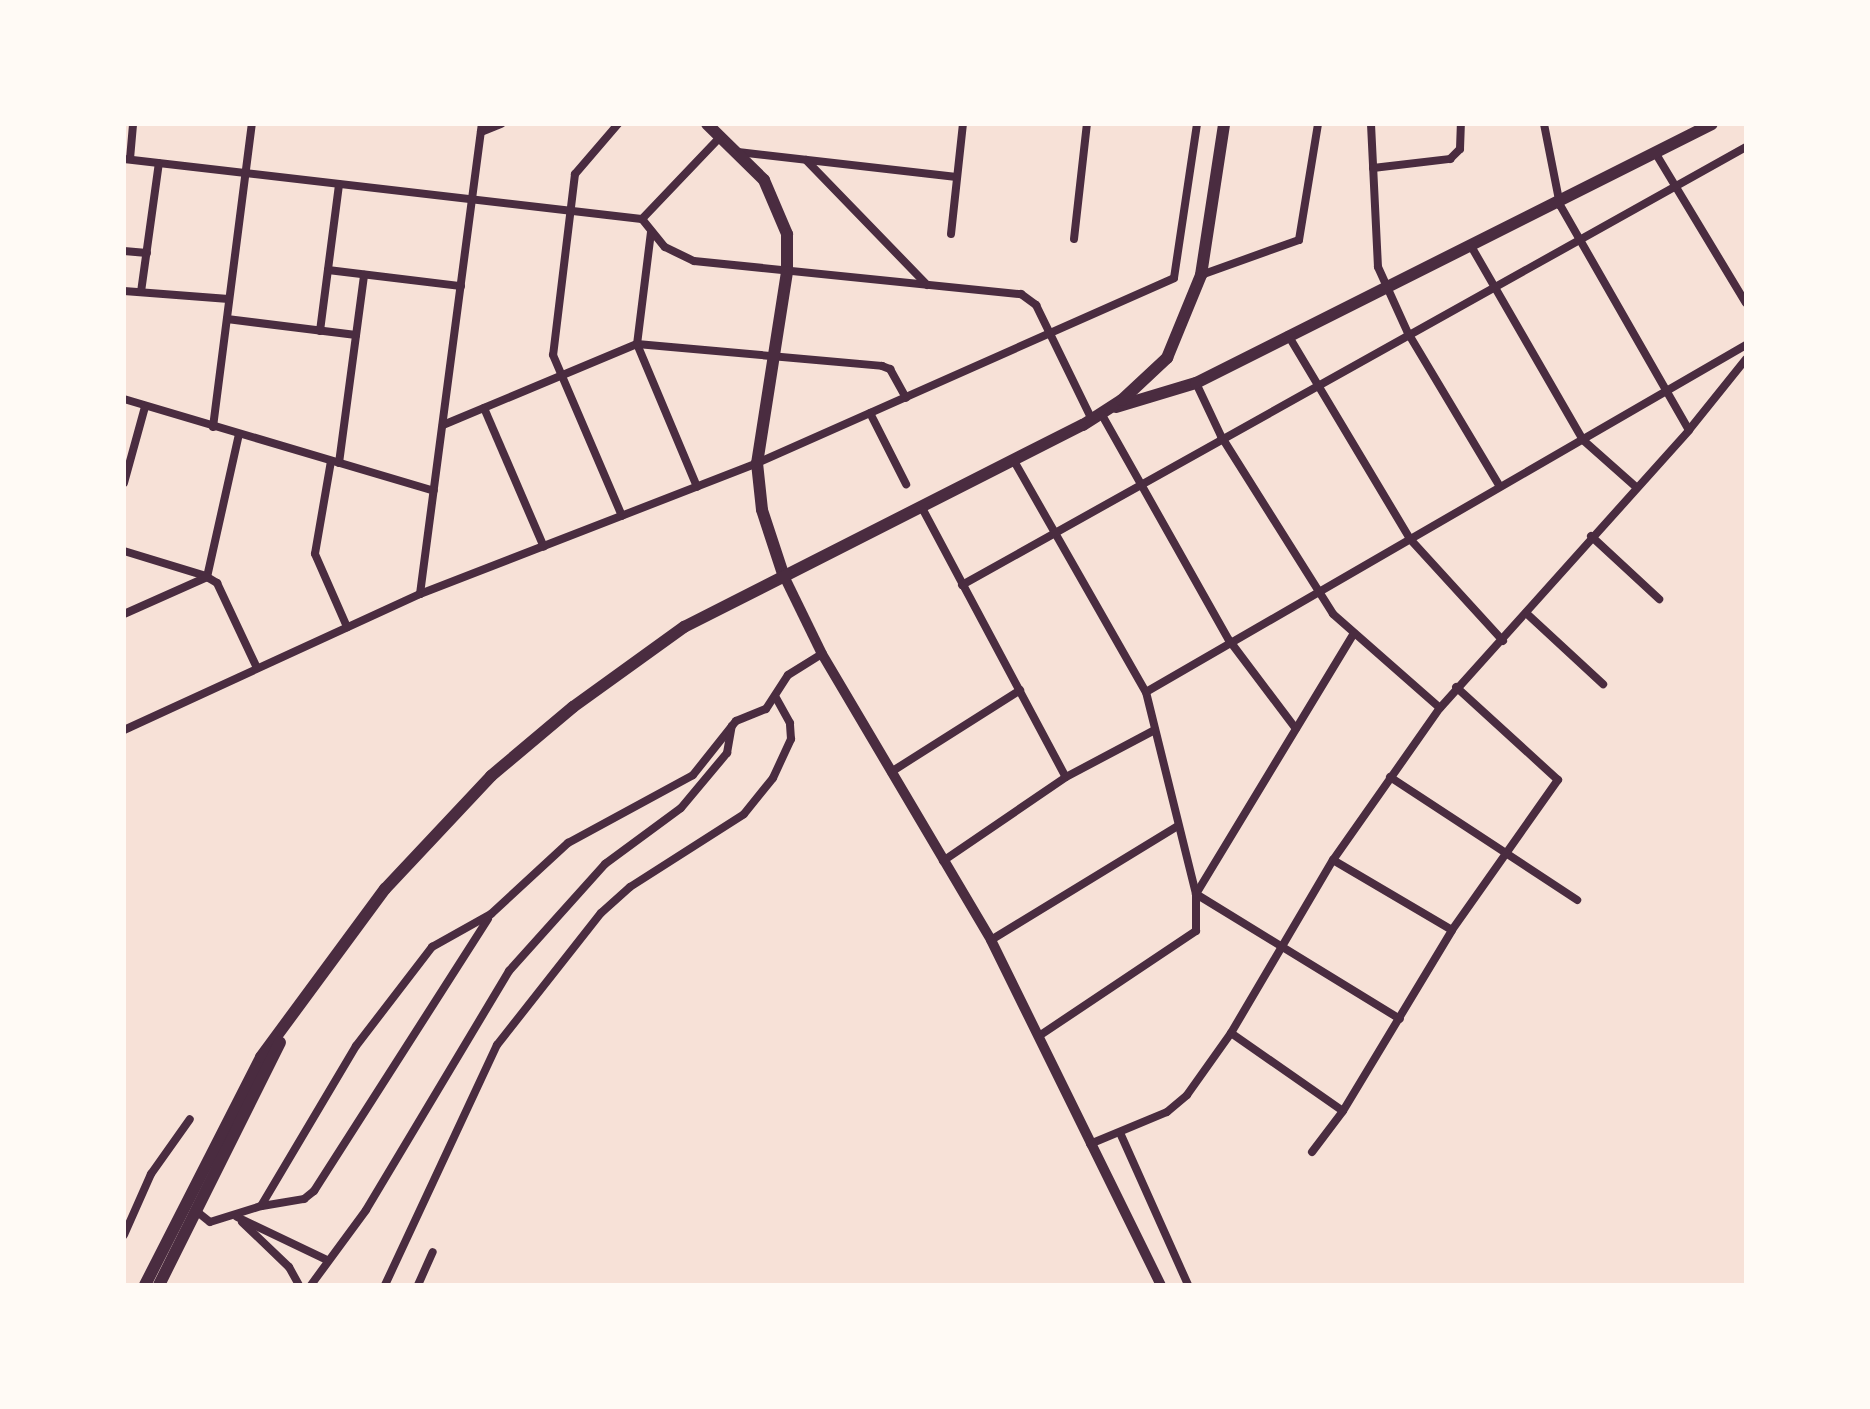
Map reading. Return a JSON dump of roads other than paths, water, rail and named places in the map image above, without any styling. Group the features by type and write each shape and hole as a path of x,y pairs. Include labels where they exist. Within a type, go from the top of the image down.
{"main road":[{"path":"707,124 764,180 781,213 787,272 757,463 762,510 783,574"},
{"path":"1101,415 1167,358 1201,275 1224,124"},
{"path":"145,1285 238,1098 292,1017 385,889 509,760 658,644 783,574 1101,415 1196,383 1288,335 1560,205 1712,124"},
{"path":"159,1285 292,1017"}],"street":[{"path":"133,124 127,159 642,219 673,252 694,261 1026,295 1101,415 1229,640 1296,729"},
{"path":"213,427 252,124"},
{"path":"420,594 482,128 501,124"},
{"path":"618,124 579,165 570,210 553,347 560,376 622,516"},
{"path":"951,234 963,124"},
{"path":"1074,239 1087,124"},
{"path":"124,730 420,594 757,463 1174,278 1197,124"},
{"path":"1201,275 1299,240 1318,124"},
{"path":"1371,124 1378,267 1408,333 1500,487"},
{"path":"1373,168 1450,159 1460,149 1461,124"},
{"path":"1544,124 1560,205 1689,430"},
{"path":"642,219 720,137"},
{"path":"962,585 1050,531 1746,147"},
{"path":"738,152 957,177"},
{"path":"1656,154 1746,303"},
{"path":"806,160 927,285"},
{"path":"141,292 159,163"},
{"path":"320,331 339,184"},
{"path":"651,232 637,344 697,487"},
{"path":"1471,246 1583,440 1637,488"},
{"path":"124,251 147,253"},
{"path":"328,270 461,286"},
{"path":"347,627 315,554 335,462 364,275"},
{"path":"124,291 229,299"},
{"path":"227,319 356,335"},
{"path":"1288,335 1315,385 1410,539 1503,641"},
{"path":"443,425 637,344 774,354 886,367 906,398"},
{"path":"1146,692 1229,640 1318,593 1746,345"},
{"path":"1090,1144 1121,1135 1178,1104 1231,1033 1333,860 1456,687 1503,641 1591,536 1689,430 1746,359"},
{"path":"1196,383 1221,436 1318,593 1354,633 1440,708"},
{"path":"124,399 434,491"},
{"path":"124,483 145,407"},
{"path":"484,408 544,547"},
{"path":"870,413 906,484"},
{"path":"207,577 239,434"},
{"path":"1014,461 1050,531 1146,692 1153,731 1196,894 1196,931 1039,1036"},
{"path":"921,506 1066,777"},
{"path":"1591,536 1659,599"},
{"path":"124,551 207,577 217,583 257,668"},
{"path":"783,574 822,654 991,940 1161,1285"},
{"path":"124,614 207,577"},
{"path":"1526,613 1603,684"},
{"path":"1196,894 1354,633"},
{"path":"261,1206 356,1046 432,947 491,914 568,843 693,775 732,726 776,698 788,675 822,654"},
{"path":"1312,1152 1343,1111 1452,930 1558,780 1456,687"},
{"path":"891,772 1020,690"},
{"path":"385,1285 497,1045 601,913 630,887 704,843 760,796 791,739 790,723 776,698"},
{"path":"311,1285 366,1210 492,997 542,932 605,864 681,808 727,753 732,726"},
{"path":"943,861 1066,777 1153,731"},
{"path":"1390,777 1577,900"},
{"path":"991,940 1178,826"},
{"path":"1333,860 1452,930"},
{"path":"1196,894 1400,1019"},
{"path":"195,1210 210,1222 261,1206 304,1199 314,1191 491,914"},
{"path":"1231,1033 1343,1111"},
{"path":"124,1235 151,1174 190,1119"},
{"path":"1121,1135 1188,1285"},
{"path":"236,1216 327,1260"},
{"path":"236,1216 289,1267 299,1285"},
{"path":"418,1285 433,1252"}]}
